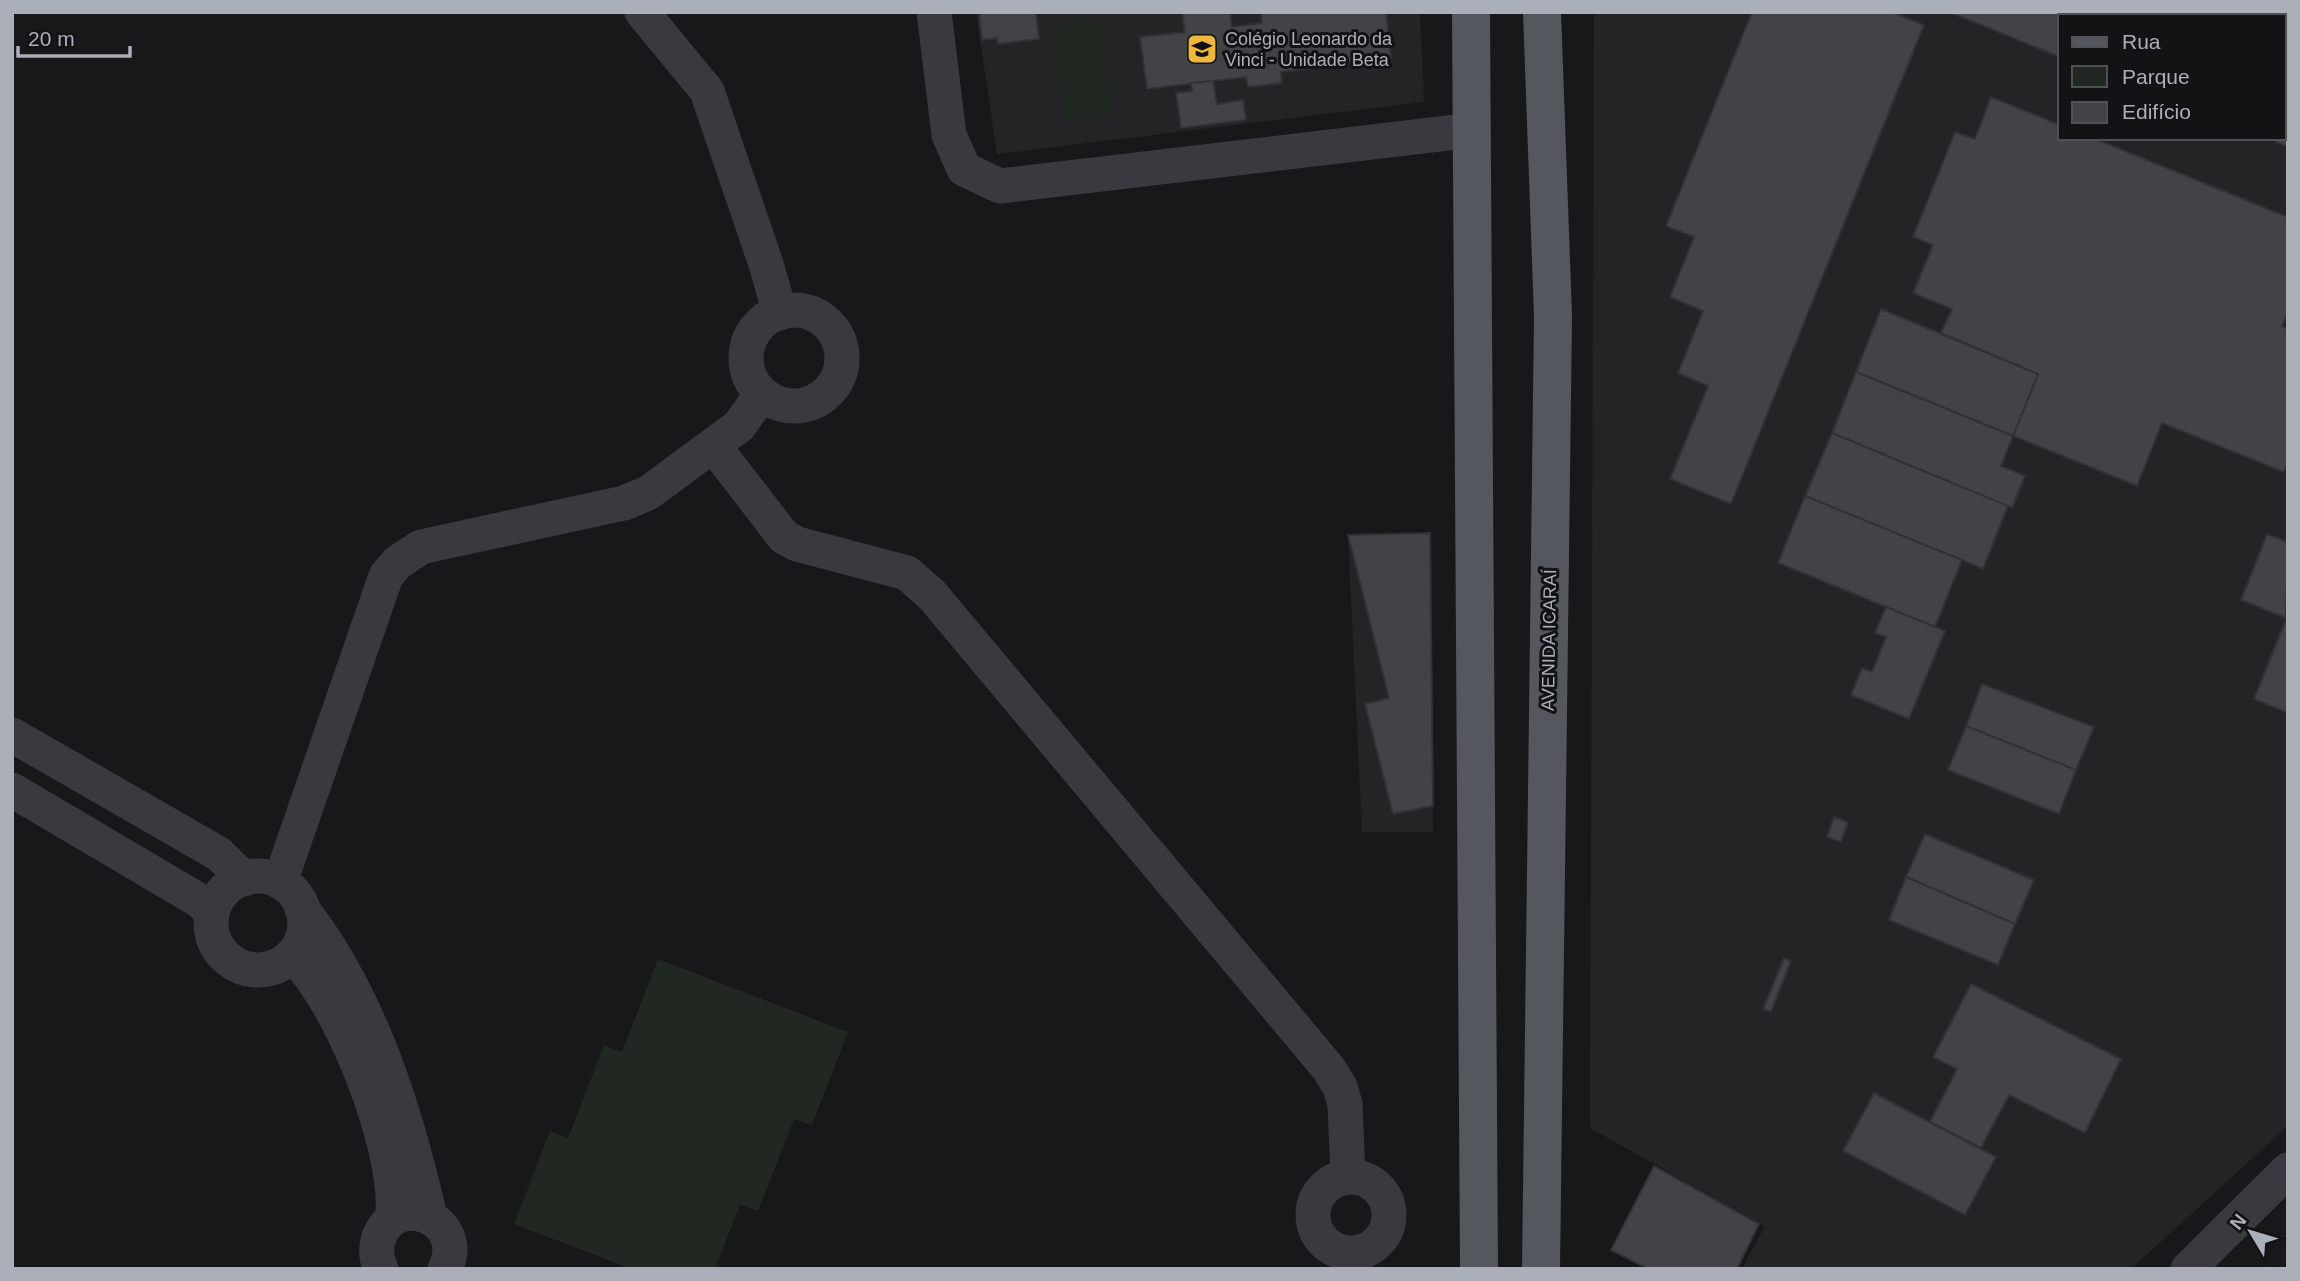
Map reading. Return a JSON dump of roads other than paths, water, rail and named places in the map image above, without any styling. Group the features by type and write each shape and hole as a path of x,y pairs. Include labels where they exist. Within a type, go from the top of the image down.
{"main road":[{"path":"1471,12 1479,1269"},
{"name":"AVENIDA ICARAÍ","path":"1541,1269 1553,316 1542,12"}],"street":[{"path":"642,12 707,91 780,313"},
{"path":"934,12 949,135 964,169 1000,186 1473,130"},
{"path":"792,310 805,312 827,323 840,344 841,368 829,390 808,404 783,405 762,394 748,373 747,348 759,326 780,313 792,310"},
{"path":"280,882 386,576 398,562 421,547 624,503 648,493 738,426 762,394"},
{"path":"713,445 784,537 797,544 907,573 932,595 1329,1069 1340,1087 1345,1104 1349,1177"},
{"path":"12,735 219,854 244,879"},
{"path":"12,790 200,901 212,913"},
{"path":"256,876 280,882 298,898 305,921 303,933 292,955 283,963 260,970 236,964 226,958 218,948 211,925 212,913 223,892 244,879 256,876"},
{"path":"302,909 319,930 343,973 375,1041 416,1157 430,1217"},
{"path":"292,955 309,971 318,985 358,1066 384,1145 393,1186 393,1219"},
{"path":"2188,1269 2288,1170"},
{"path":"1349,1177 1359,1177 1377,1187 1387,1203 1388,1223 1384,1233 1371,1248 1326,1259 1314,1227 1313,1207 1322,1189 1330,1183 1349,1177"},
{"path":"381,1269 376,1252 377,1242 386,1225 393,1219 412,1213 430,1217 438,1223 449,1239 450,1258 445,1269"}],"place":[{"name":"Colégio Leonardo da Vinci - Unidade Beta","path":"1202,49"}]}
